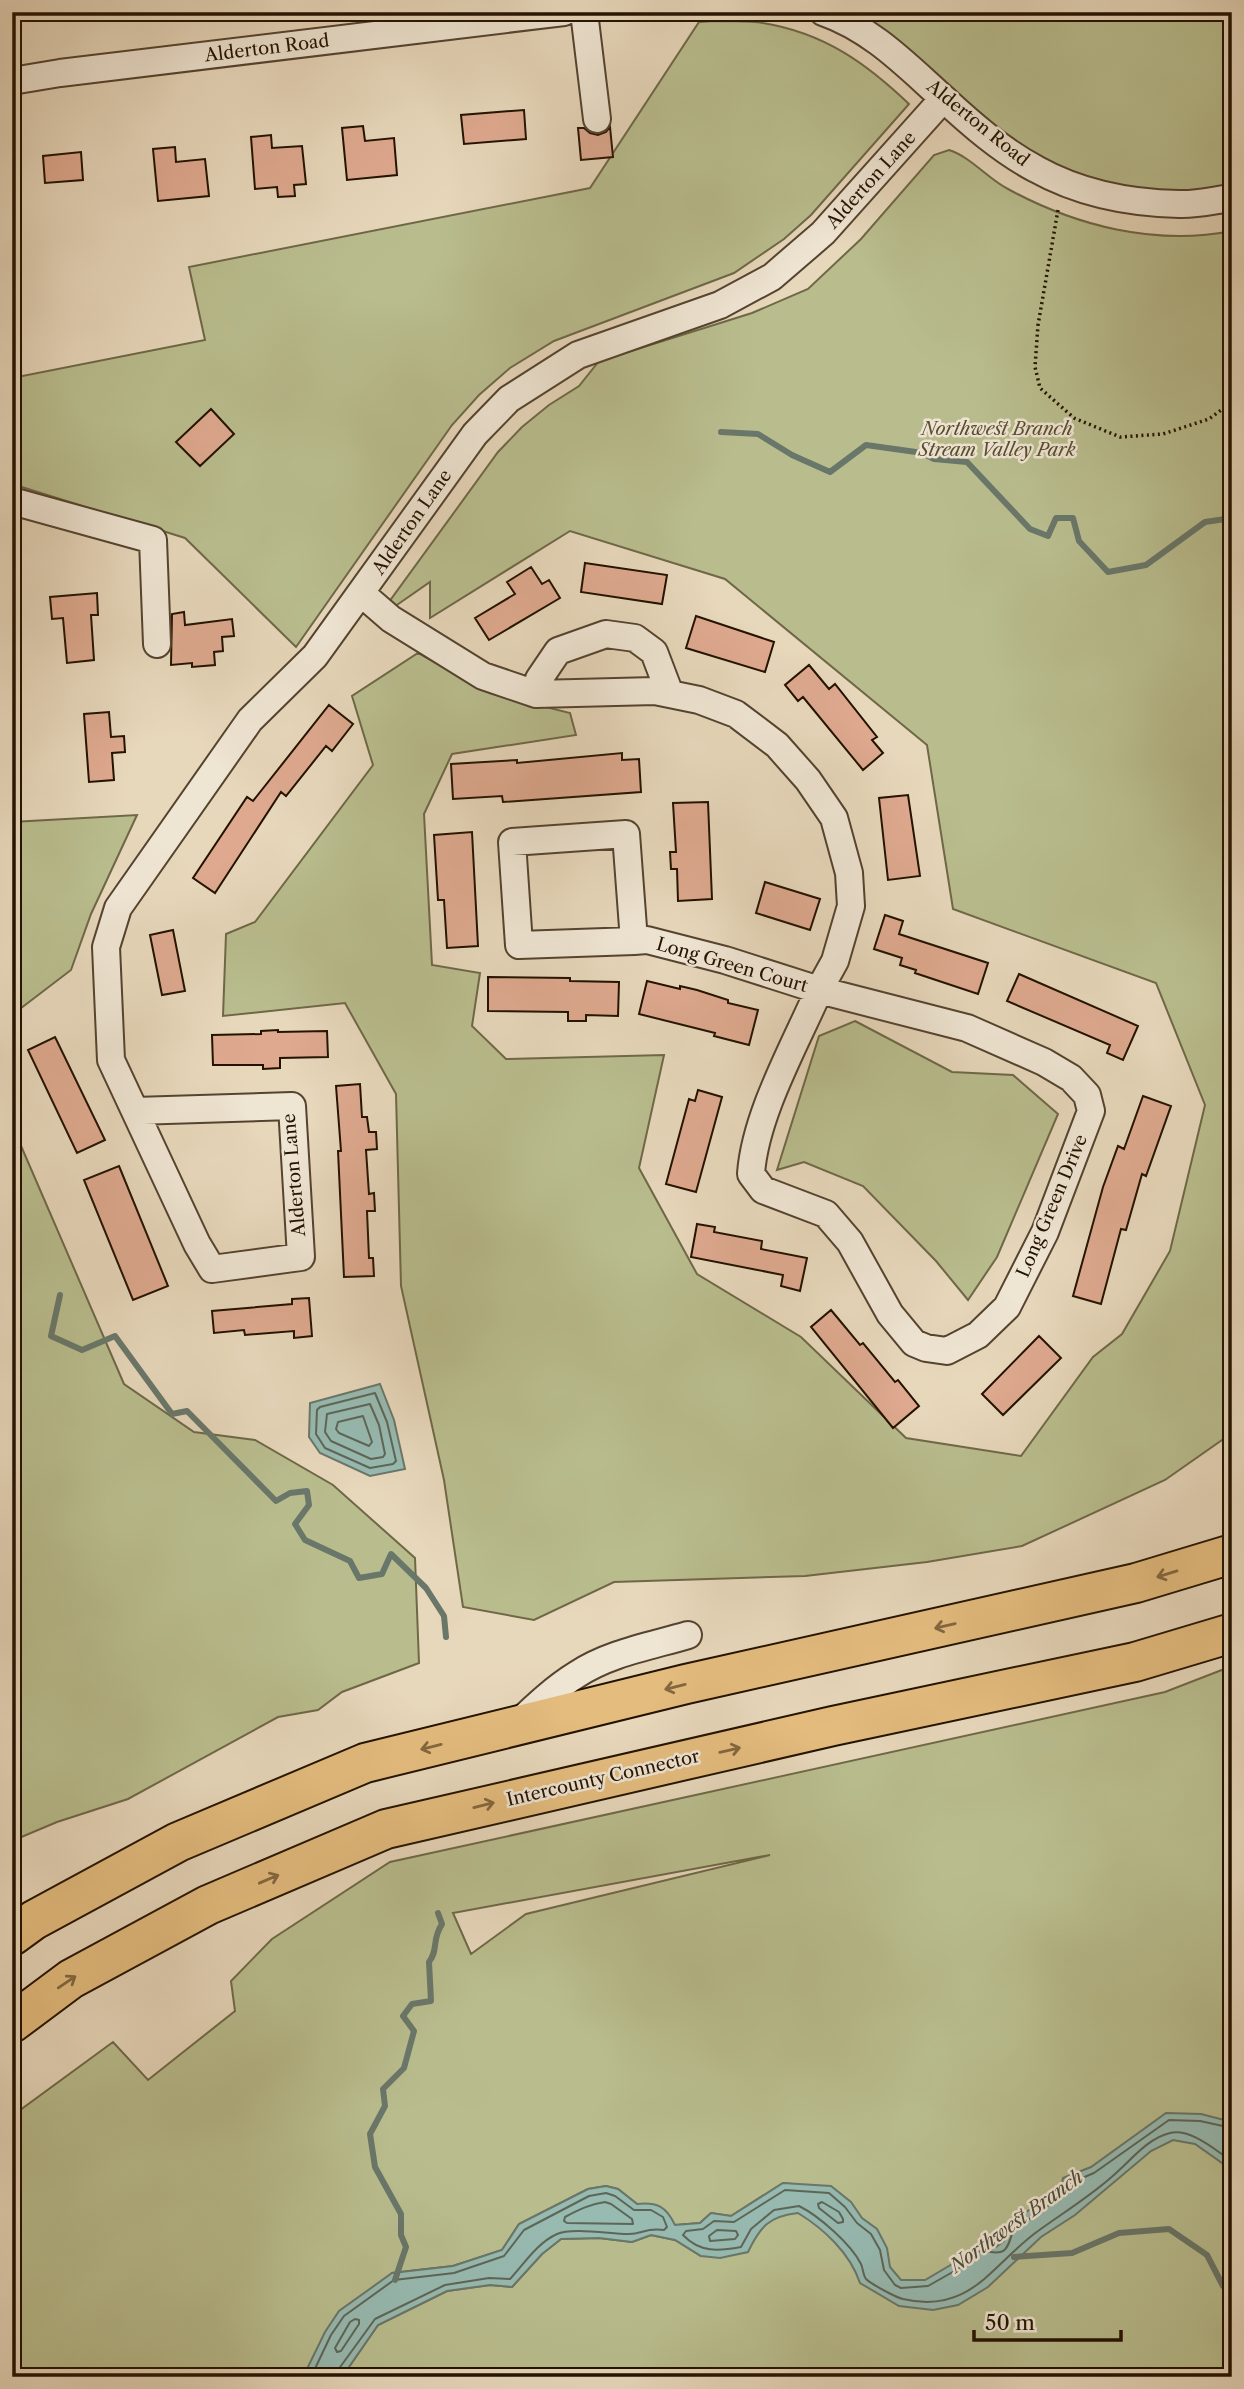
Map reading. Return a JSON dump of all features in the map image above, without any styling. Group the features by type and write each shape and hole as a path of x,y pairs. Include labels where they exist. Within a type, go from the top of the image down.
{"highway":[{"path":"12,1936 34,1920 178,1842 365,1763 686,1684 1136,1583 1232,1553"},
{"name":"Intercounty Connector","path":"12,2023 71,1979 208,1905 386,1829 820,1729 1135,1662 1232,1633"}],"street":[{"name":"Alderton Road","path":"12,81 74,71 564,12"},
{"path":"584,12 597,119"},
{"name":"Alderton Road","path":"823,12 866,33 909,66 943,99 998,144 1036,169 1091,192 1127,200 1181,205 1232,198"},
{"name":"Alderton Lane","path":"135,1111 292,1106 302,1257 212,1269 197,1244 111,1060 106,947 118,908 250,720 315,656 474,434 509,399 578,355 720,305 772,277 823,233 943,99"},
{"path":"12,501 153,540 157,644"},
{"name":"Long Green Drive","path":"361,593 391,619 483,676 536,694 655,691 699,701 736,714 777,745 808,780 834,818 849,873 851,906 835,961 819,990 773,1094 753,1149 751,1174 763,1190 826,1214 850,1241 890,1314 914,1343 947,1351 978,1335 1007,1307 1045,1232 1079,1143 1091,1111 1087,1095 1071,1078 1044,1062 967,1028 819,990"},
{"path":"536,694 539,679 558,651 606,634 635,638 654,652 670,694"},
{"name":"Long Green Court","path":"634,941 626,834 512,842 519,945 634,941 647,940 725,960 819,990"},
{"path":"514,1726 554,1691 593,1665 688,1635"}],"path":[{"path":"1058,210 1038,325 1035,367 1040,388 1074,418 1120,437 1163,434 1209,419 1232,402"}],"green space":[{"path":"823,12 1232,12 1232,198 1091,192"},
{"path":"699,22 763,23 825,42 877,75 909,104 811,215 784,239 734,273 554,341 510,368 479,395 452,425 296,647 185,538 12,484 12,378 205,340 189,267 590,188"},
{"name":"Northwest Branch Stream Valley Park","path":"949,150 965,158 1008,189 1088,223 1117,230 1174,236 1232,231 1232,1433 1165,1480 1022,1546 927,1562 805,1576 614,1582 534,1620 463,1607 444,1480 401,1286 396,1094 345,1003 223,1016 226,934 255,922 373,765 352,696 418,653 490,693 570,713 576,735 452,754 424,814 432,965 480,973 472,1026 506,1059 664,1055 639,1168 697,1274 801,1337 906,1438 1021,1456 1093,1357 1122,1334 1170,1251 1205,1105 1156,983 953,909 927,745 725,579 570,531 430,618 430,582 394,607 389,602 498,452 522,427 549,405 579,386 599,361 752,313 808,289 861,239 934,155"},
{"path":"137,815 91,914 71,970 12,1015 12,822"},
{"path":"855,1021 952,1072 1013,1075 1058,1114 997,1257 968,1300 936,1261 863,1186 804,1162 777,1170 819,1036"},
{"path":"12,1125 124,1384 194,1432 255,1440 333,1485 415,1558 419,1663 342,1692 318,1710 278,1717 128,1799 57,1822 12,1841"},
{"path":"1232,1666 1232,2377 342,2377 378,2325 447,2291 490,2285 512,2287 542,2254 561,2239 599,2238 632,2242 651,2235 675,2240 701,2256 801,2185 783,2183 731,2216 711,2213 700,2223 675,2225 637,2204 618,2189 606,2186 588,2189 519,2224 502,2250 453,2266 392,2273 303,2377 12,2377 12,2116 113,2042 148,2080 235,2011 231,1981 272,1939 390,1862 1165,1692","holes":["770,1855 526,1914 471,1954 453,1913"]}],"water":[{"path":"380,1384 394,1420 405,1469 370,1476 320,1453 309,1437 310,1403"},
{"name":"Northwest Branch","path":"1166,2113 1201,2114 1232,2122 1232,2170 1195,2144 1173,2140 1151,2151 1075,2215 1041,2237 988,2287 958,2305 933,2310 899,2306 860,2283 843,2252 817,2226 798,2213 780,2217 767,2224 761,2229 748,2252 720,2258 701,2256 675,2240 651,2235 632,2242 599,2238 561,2239 542,2254 512,2287 490,2285 447,2291 378,2325 342,2377 303,2377 325,2332 339,2311 392,2273 453,2266 502,2250 519,2224 588,2189 606,2186 618,2189 637,2204 650,2204 664,2209 675,2225 700,2223 711,2213 731,2216 783,2183 831,2186 851,2202 862,2218 877,2229 887,2248 890,2267 901,2280 925,2280 954,2263 981,2242 996,2247 1004,2241 1006,2226 1061,2188 1063,2178 1091,2167"}],"building":[{"path":"524,110 526,139 464,144 461,115"},
{"path":"363,126 365,141 394,138 397,175 347,180 342,128"},
{"path":"610,127 613,157 581,160 578,128 598,135"},
{"path":"271,135 272,148 302,146 306,184 294,185 295,196 278,197 277,187 255,189 251,137"},
{"path":"175,147 176,162 205,159 209,196 158,201 153,149"},
{"path":"81,152 83,180 45,183 43,156"},
{"path":"211,409 234,434 200,466 176,442"},
{"path":"585,563 667,575 662,604 581,592"},
{"path":"531,567 542,584 549,580 560,598 489,640 475,618 515,594 507,582"},
{"path":"97,593 98,615 91,615 94,660 67,663 63,618 52,619 50,597"},
{"path":"184,612 185,625 232,619 234,636 222,637 223,651 214,652 215,665 171,665 172,614"},
{"path":"696,616 774,642 765,672 686,648"},
{"path":"809,665 829,689 835,684 877,737 872,740 883,753 863,770 803,697 798,701 785,685"},
{"path":"329,705 353,724 332,751 326,746 286,796 281,792 215,893 193,878 247,797 253,801"},
{"path":"109,712 111,737 124,736 125,752 112,753 114,780 89,782 84,714"},
{"path":"622,753 622,760 639,759 641,792 503,802 502,796 453,799 451,764 517,760 517,763"},
{"path":"908,795 920,876 888,880 879,798"},
{"path":"708,802 712,899 678,901 677,869 671,869 670,852 676,852 673,803"},
{"path":"472,832 478,946 447,948 444,900 438,900 434,835"},
{"path":"765,882 820,899 810,930 756,913"},
{"path":"885,915 903,921 899,934 988,963 978,994 915,973 916,970 900,965 902,958 874,949"},
{"path":"173,930 185,991 162,995 150,935"},
{"path":"1019,974 1138,1026 1123,1060 1107,1053 1110,1045 1007,1001"},
{"path":"488,977 570,978 570,981 619,982 618,1016 586,1015 586,1021 568,1021 568,1012 488,1011"},
{"path":"647,981 697,990 728,1000 728,1003 758,1010 749,1045 714,1036 715,1033 639,1014"},
{"path":"261,1031 327,1031 328,1057 280,1058 280,1068 263,1069 263,1065 213,1065 212,1035 261,1034"},
{"path":"55,1037 105,1140 77,1153 28,1050"},
{"path":"360,1084 362,1117 367,1117 369,1132 376,1132 377,1149 366,1150 369,1194 374,1193 375,1211 367,1211 369,1258 373,1258 374,1276 344,1277 338,1151 341,1151 336,1086"},
{"path":"698,1090 722,1097 696,1192 666,1184 689,1099 695,1101"},
{"path":"1143,1096 1171,1106 1146,1176 1142,1174 1126,1230 1121,1229 1101,1304 1073,1296 1103,1187 1118,1146 1124,1149"},
{"path":"119,1166 168,1286 133,1300 84,1180"},
{"path":"697,1224 715,1227 714,1232 762,1241 761,1249 807,1258 800,1291 781,1286 783,1275 691,1257"},
{"path":"309,1298 312,1336 294,1338 294,1331 245,1335 244,1330 214,1333 212,1311 292,1304 292,1299"},
{"path":"831,1310 860,1345 863,1343 919,1406 893,1428 811,1327"},
{"path":"1039,1336 1061,1358 1003,1415 982,1394"}],"waterway":[{"path":"721,432 758,434 792,455 830,472 866,445 923,453 934,459 967,462 1030,529 1048,536 1056,518 1073,518 1079,541 1108,572 1146,565 1205,522 1232,518"},
{"path":"60,1295 51,1336 82,1350 115,1336 172,1414 187,1411 276,1501 290,1493 307,1491 309,1505 295,1524 305,1540 350,1561 359,1578 382,1574 391,1554 426,1588 444,1616 446,1637"},
{"path":"395,2280 406,2247 401,2235 401,2214 375,2167 370,2134 385,2106 383,2089 404,2068 414,2031 403,2016 412,2004 431,2001 429,1962 442,1924 438,1913"},
{"path":"1014,2257 1072,2253 1119,2233 1169,2229 1207,2255 1223,2286 1232,2285"}]}
